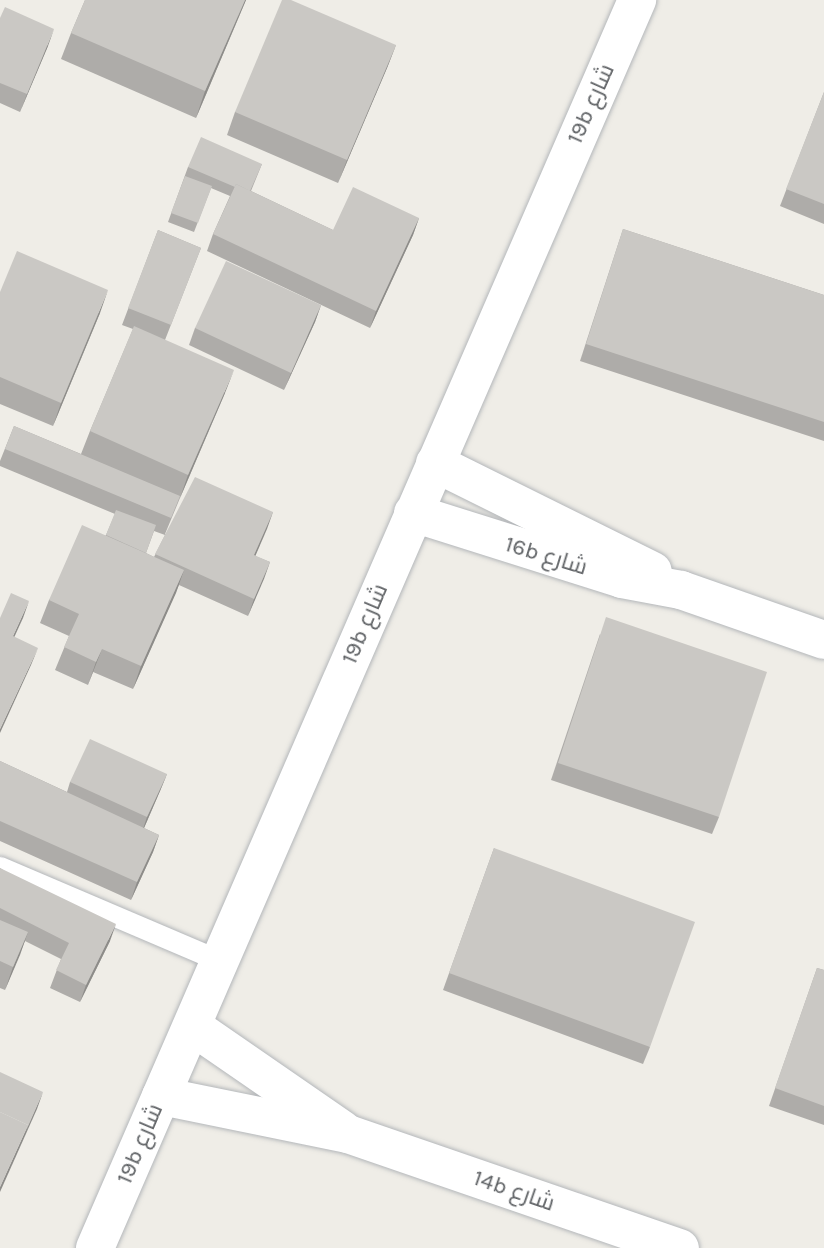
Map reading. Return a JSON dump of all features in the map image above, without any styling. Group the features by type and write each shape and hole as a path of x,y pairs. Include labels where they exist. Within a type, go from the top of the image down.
{"street":[{"name":"19b شارع","path":"95,1248 637,0"},
{"name":"16b شارع","path":"435,463 634,560 681,590"},
{"name":"16b شارع","path":"413,513 622,579 681,590 824,640"},
{"name":"14b شارع","path":"192,1026 348,1134"},
{"name":"14b شارع","path":"161,1096 348,1134 680,1248"}],"lane":[{"path":"0,867 220,961"}],"building":[{"path":"85,0 245,0 205,91 71,33"},
{"path":"282,0 291,0 396,45 347,160 235,112"},
{"path":"5,7 54,29 27,94 0,83 0,18"},
{"path":"824,92 824,204 786,189"},
{"path":"201,137 262,164 250,191 188,167"},
{"path":"185,176 212,186 198,223 171,213"},
{"path":"236,184 333,230 353,187 419,218 376,311 213,234"},
{"path":"623,229 824,295 824,422 586,344"},
{"path":"158,230 201,248 171,325 128,308"},
{"path":"17,251 108,290 61,403 0,377 0,292"},
{"path":"226,261 321,305 291,373 195,328"},
{"path":"134,326 234,370 188,475 90,431"},
{"path":"14,426 180,496 171,518 5,449"},
{"path":"195,477 273,512 254,555 270,562 254,599 155,554"},
{"path":"116,510 156,525 146,553 106,535"},
{"path":"82,525 184,570 141,666 102,649 96,662 64,647 79,614 49,600"},
{"path":"11,593 29,601 13,636 38,648 0,729 0,618"},
{"path":"606,617 767,672 719,817 558,763"},
{"path":"90,739 167,774 147,817 70,782"},
{"path":"0,761 159,835 137,882 0,821"},
{"path":"494,848 695,922 650,1047 449,973"},
{"path":"0,868 116,924 86,985 56,970 69,943 0,908"},
{"path":"0,920 28,932 13,967 0,961"},
{"path":"817,968 824,970 824,1106 775,1088"},
{"path":"0,1072 43,1092 26,1131 28,1125 0,1112"},
{"path":"0,1112 28,1125 0,1187"}]}
